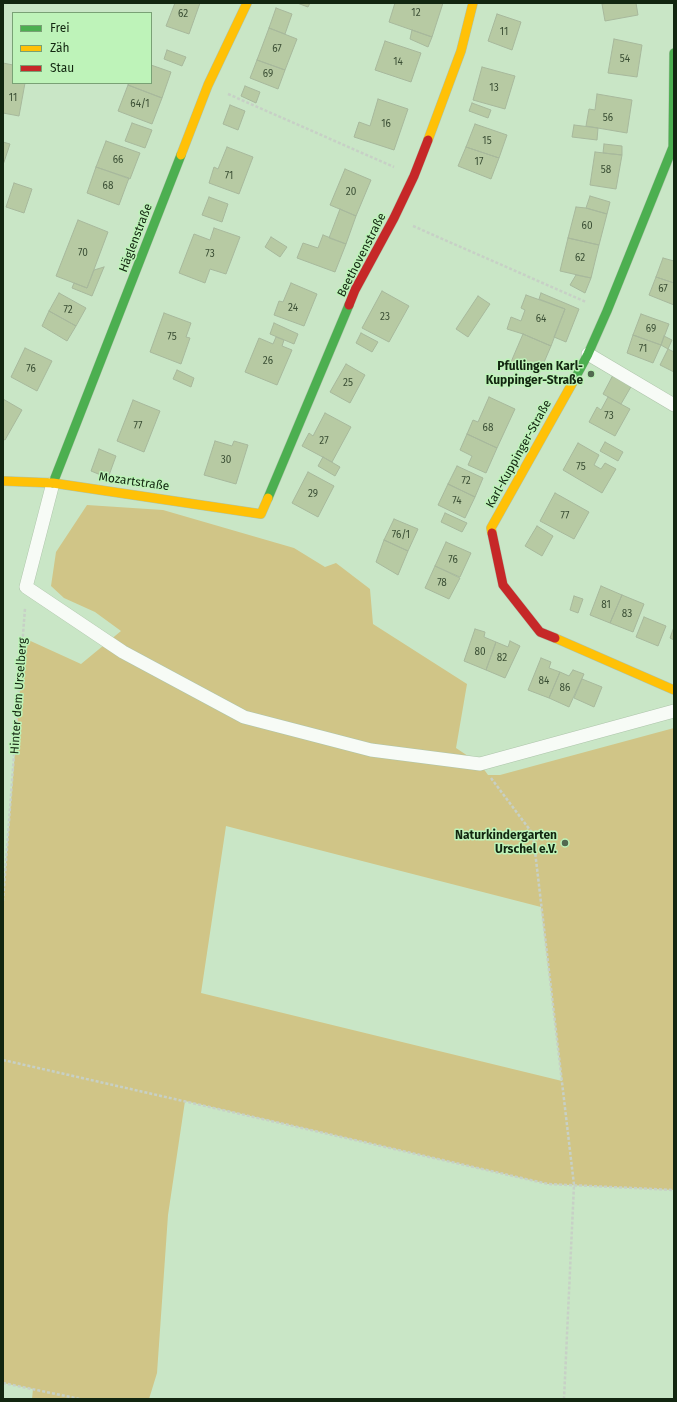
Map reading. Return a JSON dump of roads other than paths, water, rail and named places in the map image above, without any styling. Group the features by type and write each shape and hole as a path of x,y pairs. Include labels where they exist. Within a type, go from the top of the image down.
{"street":[{"name":"Häglenstraße","path":"53,483 208,85 247,3"},
{"name":"Beethovenstraße","path":"261,514 355,290 394,218 414,176 461,51 473,3"},
{"name":"Karl-Kuppinger-Straße","path":"674,53 673,147 607,311 588,354 491,528 502,585 540,632 674,690"},
{"name":"Mozartstraße","path":"3,481 53,483 261,514"}],"lane":[{"path":"588,354 674,405"},
{"path":"53,483 26,587 123,652 244,717 371,750 480,764 674,711"}],"place":[{"name":"Pfullingen Karl- Kuppinger-Straße","path":"591,374"},
{"name":"Naturkindergarten Urschel e.V.","path":"565,843"}]}
